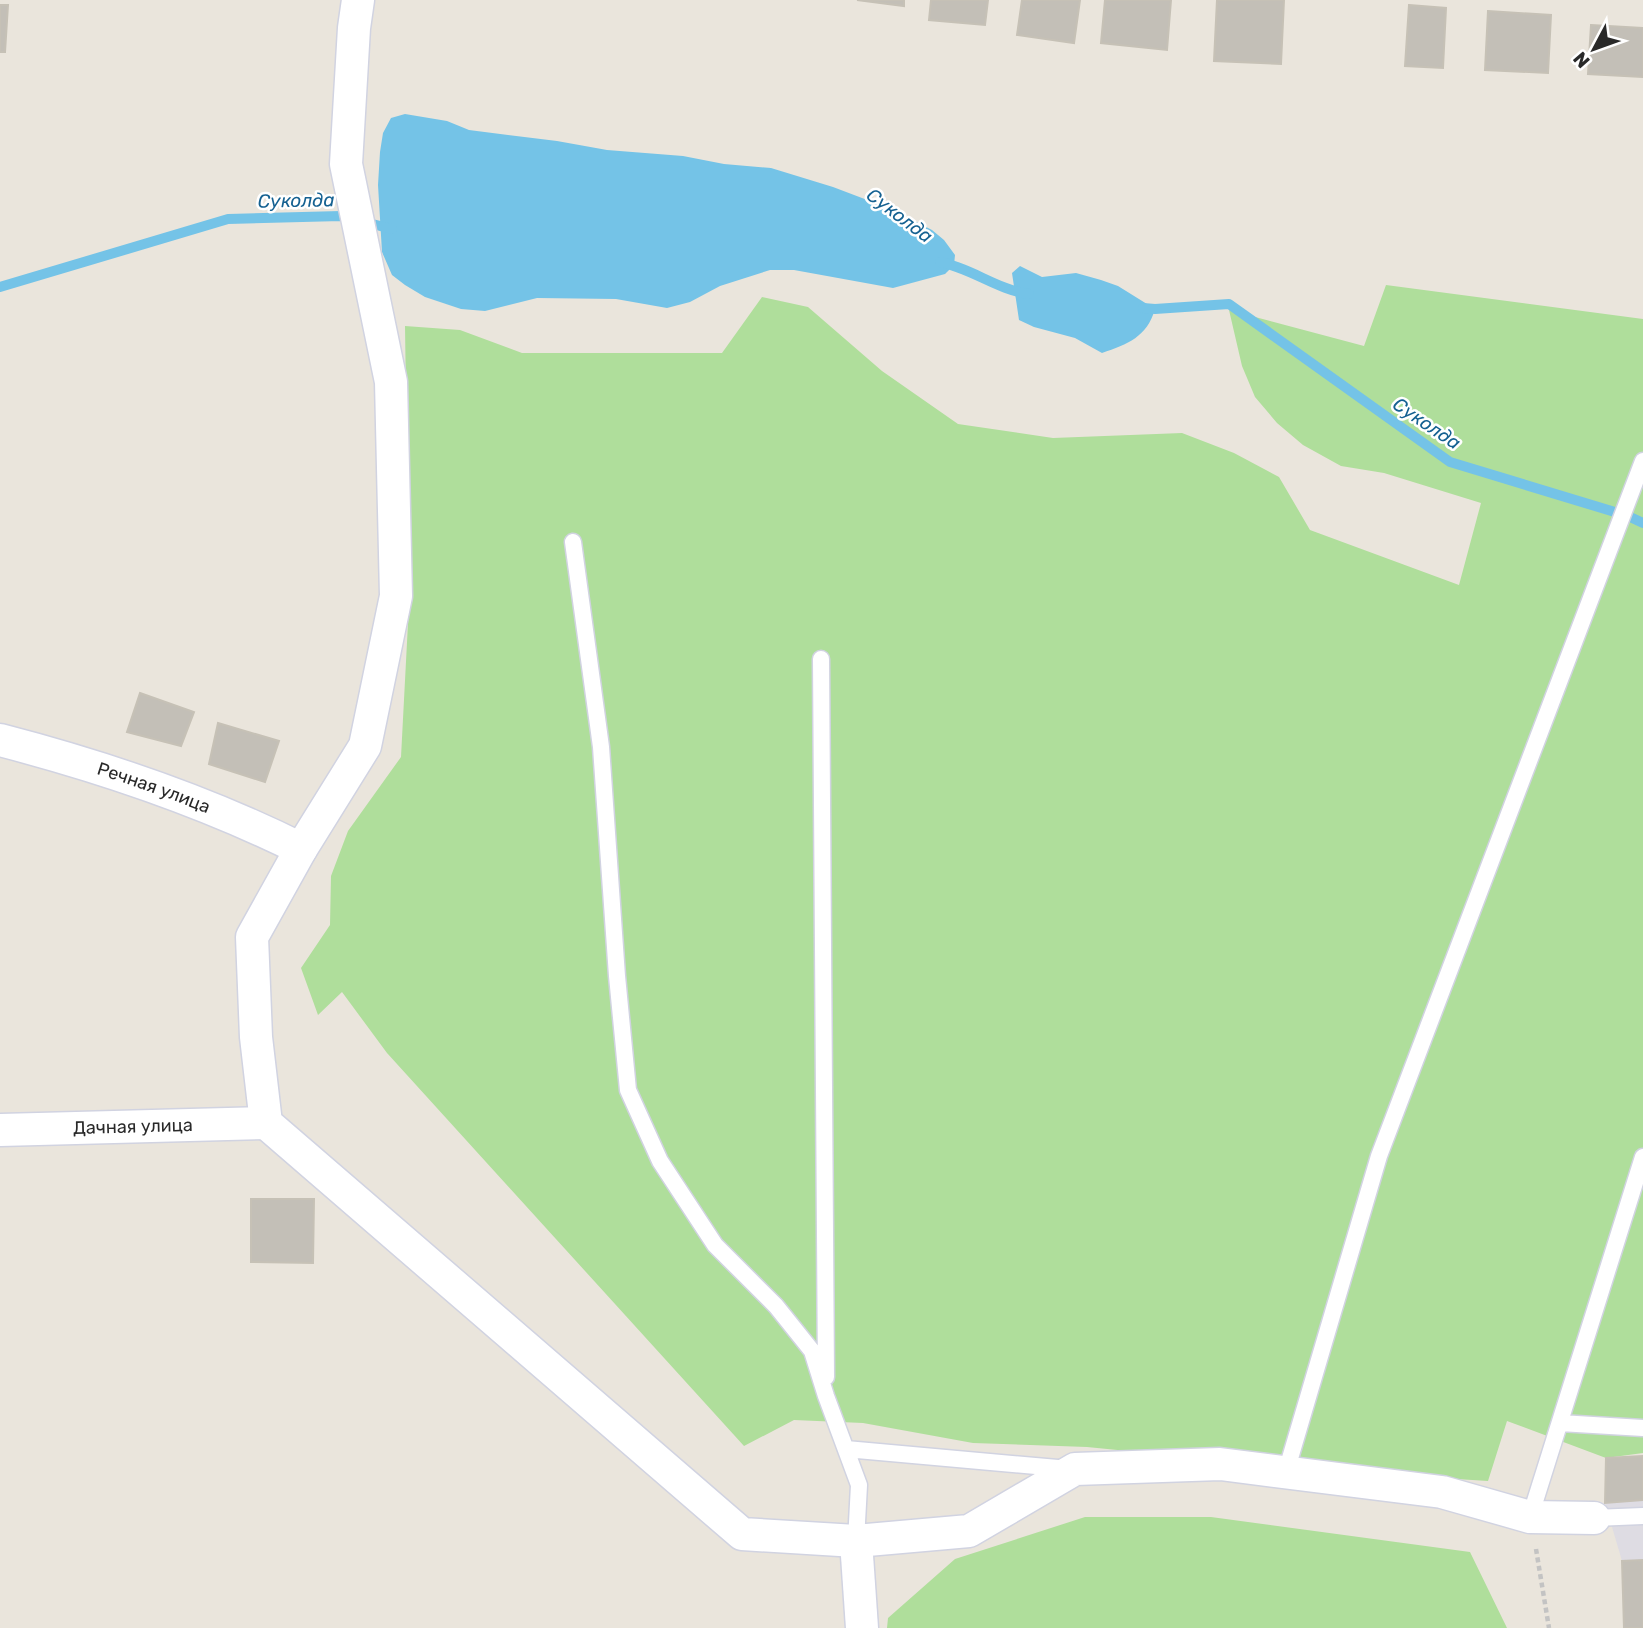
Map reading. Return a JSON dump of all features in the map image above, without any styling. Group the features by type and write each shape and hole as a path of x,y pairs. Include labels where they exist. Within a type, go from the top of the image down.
{"street":[{"path":"358,0 346,164 391,382 396,596 365,746 252,937 256,1037 266,1124 742,1534 856,1541 969,1531 1075,1469 1220,1464 1442,1492 1530,1517 1594,1518"},
{"name":"Речная улица","path":"0,740 87,763 184,798 255,826 302,849"},
{"name":"Дачная улица","path":"0,1130 266,1124"},
{"path":"856,1541 862,1628"}],"lane":[{"path":"1286,1472 1379,1156 1643,461"},
{"path":"573,542 601,747 628,1090 660,1161 715,1245 776,1306 812,1351 859,1485 856,1541"},
{"path":"821,659 826,1396"},
{"path":"1530,1517 1643,1157"},
{"path":"1560,1423 1643,1428"},
{"path":"846,1450 1075,1469"},
{"path":"1594,1518 1643,1516"}],"path":[{"path":"1530,1517 1549,1628"}],"shaded area":[{"path":"1643,1456 1643,1628 1624,1628 1622,1561 1605,1503 1606,1458"}],"green space":[{"path":"1386,285 1643,319 1643,1453 1606,1458 1507,1421 1488,1481 1331,1471 1087,1447 973,1443 863,1423 794,1420 744,1446 387,1053 342,992 318,1015 301,968 330,925 331,876 348,831 401,757 409,604 405,326 460,330 522,353 722,353 762,297 808,307 882,371 958,424 1053,438 1182,433 1234,453 1279,477 1310,530 1459,585 1481,503 1384,473 1341,466 1303,445 1277,423 1255,397 1242,366 1229,310 1364,346"},
{"path":"1085,1517 1211,1517 1470,1552 1507,1628 887,1628 888,1618 955,1559"}],"water":[{"path":"405,114 447,121 469,130 607,150 683,156 724,164 771,168 891,209 932,230 955,255 954,265 945,274 893,288 794,270 770,270 720,286 690,302 667,308 616,299 537,298 485,311 461,309 425,297 405,285 392,275 382,252 378,185 383,133 391,118"},
{"path":"1020,266 1042,277 1076,273 1101,280 1118,286 1155,309 1142,333 1102,353 1075,338 1019,320 1012,273"}],"building":[{"path":"857,0 904,0 904,6"},
{"path":"931,0 988,0 985,25 929,20"},
{"path":"1022,0 1080,0 1074,43 1017,35"},
{"path":"1105,0 1171,0 1167,50 1101,43"},
{"path":"1217,0 1284,0 1281,64 1214,61"},
{"path":"0,5 8,5 5,52 0,52"},
{"path":"1409,5 1446,8 1443,68 1405,66"},
{"path":"1488,11 1551,15 1548,73 1485,70"},
{"path":"1591,25 1643,28 1643,77 1588,74"},
{"path":"140,693 194,712 181,746 127,732"},
{"path":"218,723 279,741 265,782 209,764"},
{"path":"251,1199 314,1199 313,1263 251,1262"},
{"path":"1643,1456 1643,1500 1605,1503 1606,1458"},
{"path":"1643,1560 1643,1628 1624,1628 1622,1561"}],"waterway":[{"name":"Суколда","path":"0,287 228,219 341,216 392,229"},
{"name":"Суколда","path":"940,262 1006,288 1029,294"},
{"name":"Суколда","path":"1143,308 1229,304 1450,462 1628,516 1643,523"}]}
